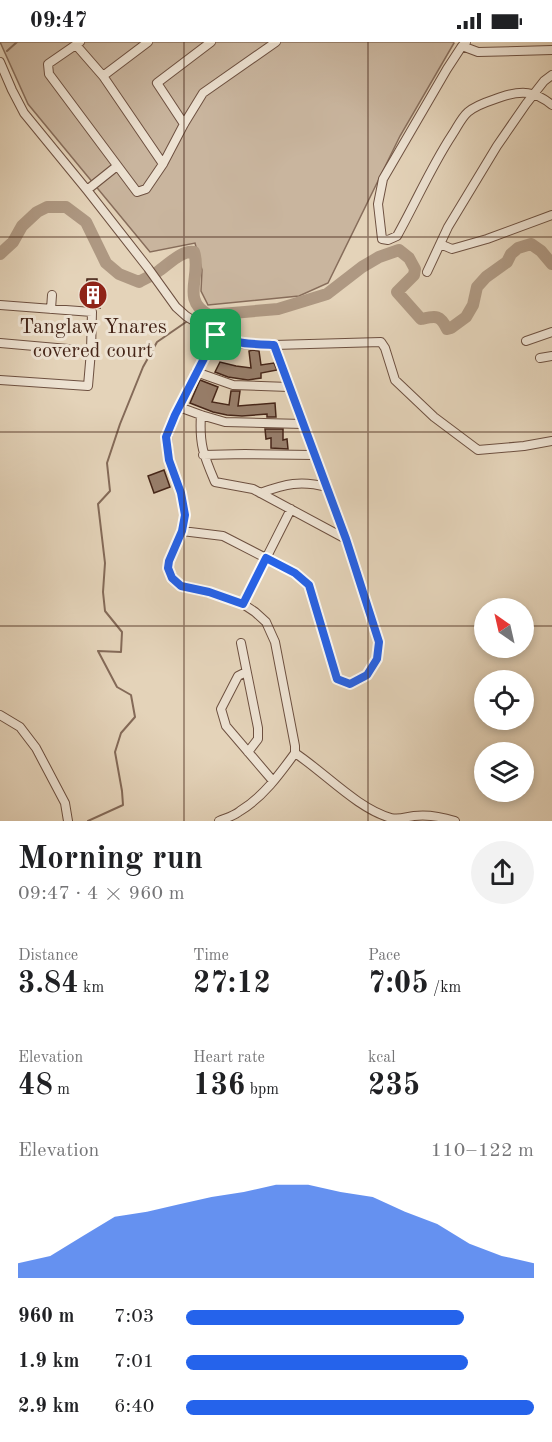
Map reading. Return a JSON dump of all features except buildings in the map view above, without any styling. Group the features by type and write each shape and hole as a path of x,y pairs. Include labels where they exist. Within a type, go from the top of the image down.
{"street":[{"path":"103,76 148,42"},
{"path":"184,124 157,83 211,42"},
{"path":"163,164 78,43 48,64 49,74 137,192 146,189 163,164 203,93 276,42"},
{"path":"552,50 478,52 464,44 383,179 378,204 382,239 388,240 397,236 438,158 467,113 477,106 522,92 534,94 552,105"},
{"path":"0,62 24,113 87,190 176,307 186,316 216,335 242,344 381,342 395,380 434,417 478,450 552,441"},
{"path":"427,272 448,227 496,146 544,81 552,75"},
{"path":"87,190 117,166"},
{"path":"440,244 452,249 552,215"},
{"path":"51,309 52,295"},
{"path":"0,305 92,312 88,386 0,380"},
{"path":"526,341 552,332"},
{"path":"216,335 179,407 169,429 166,443 185,515 182,531 168,568 172,578 181,586 209,592 243,604 266,622 273,634 296,746 295,753 262,794 238,813 219,821"},
{"path":"0,343 91,351"},
{"path":"182,531 223,536 295,573 309,585 337,679 350,684 367,675 377,659 379,642 346,539 274,345"},
{"path":"540,358 552,356"},
{"path":"196,372 233,385 289,387"},
{"path":"179,407 225,422 303,424"},
{"path":"201,415 200,434 203,455 215,482 253,489 346,539"},
{"path":"203,455 314,455"},
{"path":"260,493 287,484 311,483 327,487"},
{"path":"243,604 291,509"},
{"path":"241,643 258,728 258,739 248,752"},
{"path":"246,672 238,676 221,709 226,726 273,781"},
{"path":"0,715 20,727 36,748 65,803 68,821"},
{"path":"295,753 346,793 382,815 396,819 442,817 455,821"}],"shaded area":[{"path":"0,42 454,43 400,136 328,283 299,296 208,305 201,291 202,270 195,243 150,252 28,104"}],"waterway":[{"path":"7,51 17,42"},
{"path":"0,254 13,242 22,226 37,212 47,207 66,207 86,222 106,263 119,274 139,282 181,255 194,252 196,261 194,295 200,309 209,315 278,309 327,294 362,267 379,257 399,250 409,258 415,269 414,275 397,292 421,319 437,317 447,329 466,317 473,305 477,287 486,277 507,262 518,248 531,244 541,251 552,264"},
{"path":"193,317 201,311"},
{"path":"88,821 123,805 115,752 121,733 135,717 131,695 117,687 98,651 121,652 122,632 105,611 103,592 105,563 98,504 110,491 107,463 143,367 157,342 189,320"}],"place":[{"name":"Tanglaw Ynares covered court","path":"93,295"}],"route":[{"path":"216,335 242,344 274,345 346,539 379,642 377,659 367,675 350,684 337,679 309,585 295,573 266,558 243,604 209,592 181,586 169,573 169,561 182,531 185,515 181,493 169,460 166,437 216,335"}]}
